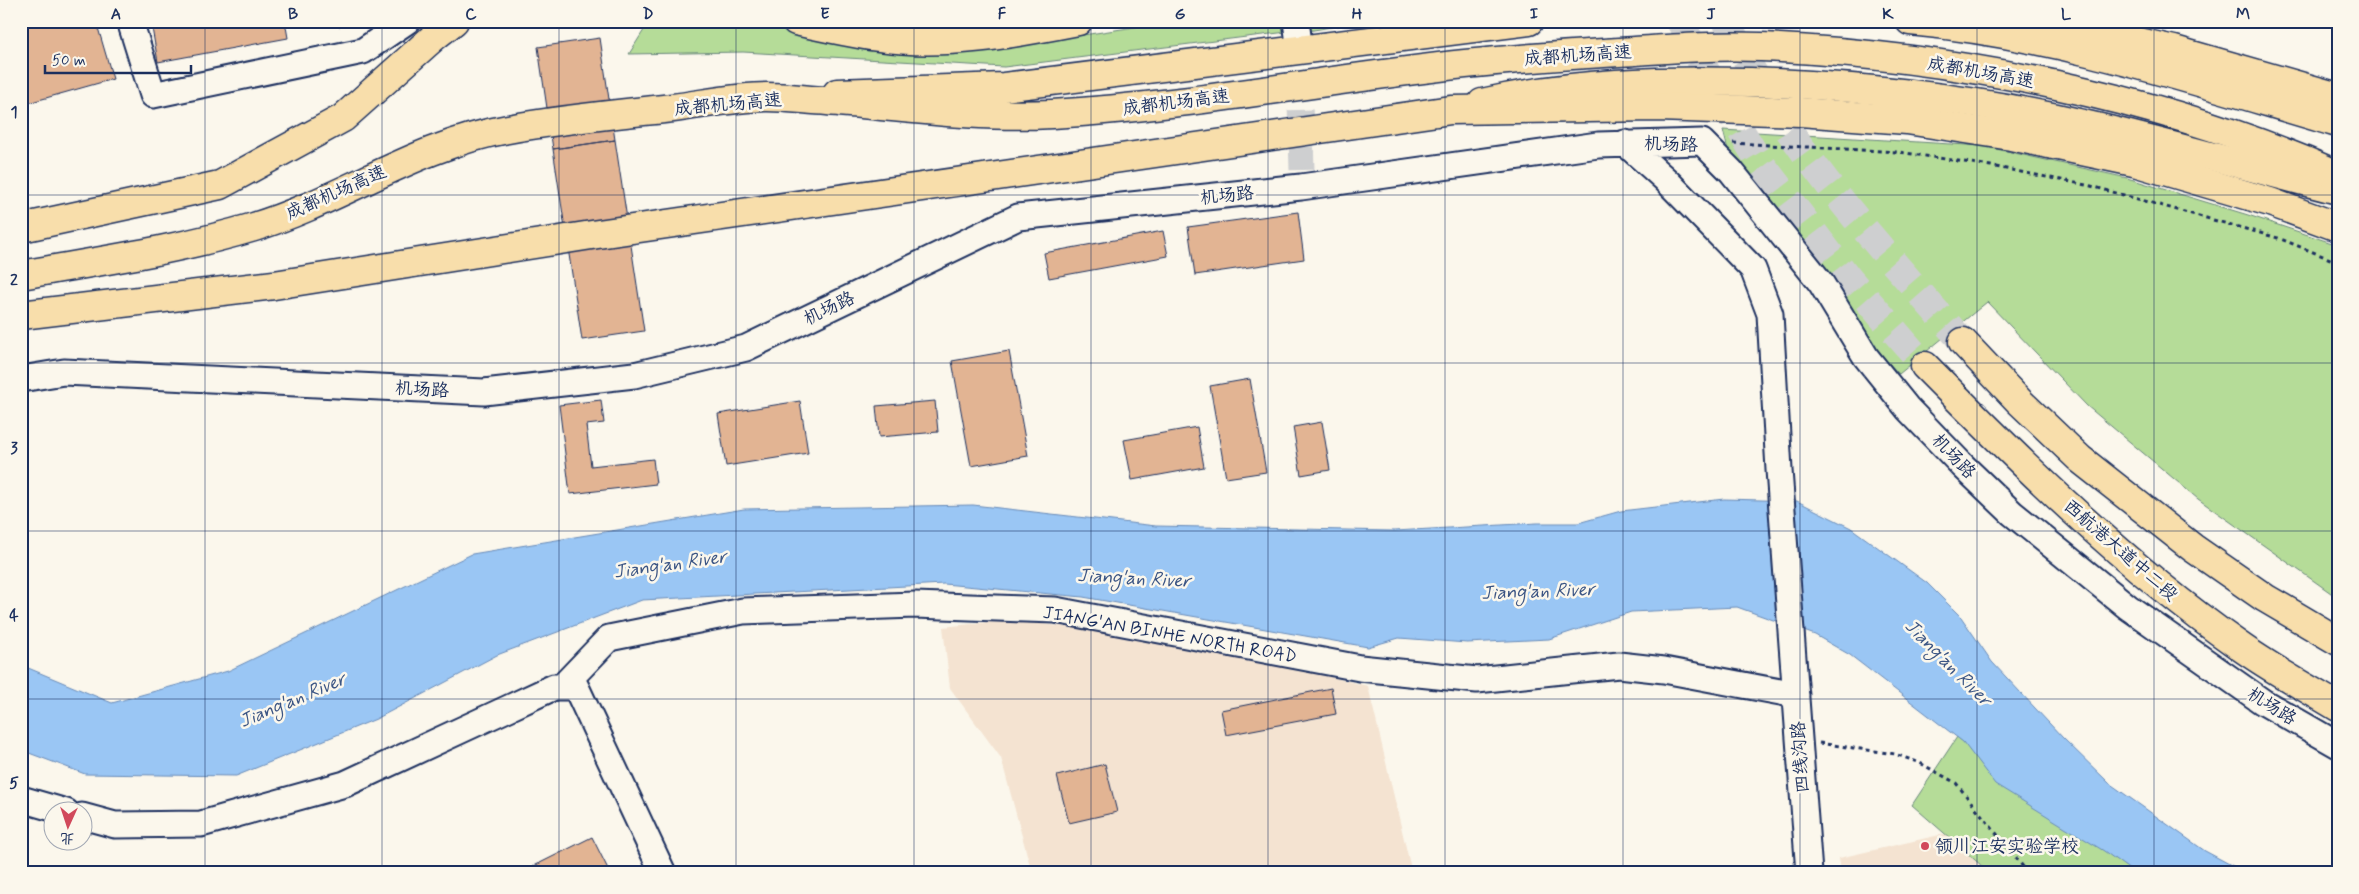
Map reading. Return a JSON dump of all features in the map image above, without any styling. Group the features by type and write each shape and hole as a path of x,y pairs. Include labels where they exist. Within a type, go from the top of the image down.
{"main road":[{"path":"21,228 220,185 343,118 454,21"},
{"path":"796,21 879,37 953,40 1005,36 1078,21"},
{"path":"766,97 1004,87 1529,21"},
{"path":"1910,21 1969,28 2108,55 2338,123"},
{"path":"2046,21 2157,45 2338,97"},
{"name":"成都机场高速","path":"21,275 166,248 256,226 319,201 441,145 503,130 766,97 1003,115 1050,114 1131,108 1473,64 1662,49 1759,47 1912,61 2076,89 2168,113 2249,138 2338,175"},
{"path":"21,315 274,285 598,234 1451,110 1542,91 1600,84 1662,81 1836,86 2000,106 2089,125 2338,190"},
{"path":"1451,110 1658,107 1844,114 1916,121 2011,136 2134,162 2270,202 2338,227"},
{"path":"1963,342 2080,459 2193,548 2265,598 2338,641"},
{"name":"西航港大道中二段","path":"1925,366 2012,453 2157,583 2238,646 2338,707"}],"street":[{"path":"130,21 153,94 363,51 407,21"},
{"name":"机场路","path":"21,379 64,372 484,392 634,375 746,348 1018,217 1302,179 1624,143 1702,142 1731,171 1821,283 1866,358 1908,409 2012,513 2128,607 2263,702 2338,745"},
{"name":"机场路","path":"1624,143 1666,180 1753,269 1770,314 1792,642"},
{"name":"JIANG'AN BINHE NORTH ROAD","path":"562,687 609,638 743,611 915,604 1055,610 1360,668 1477,680 1619,665 1664,670 1796,695"},
{"name":"四线沟路","path":"1792,642 1809,873"},
{"path":"92,819 115,825 201,824 345,784 554,687 576,687 663,873"},
{"path":"21,799 42,805"}],"path":[{"path":"1702,142 1899,152 1991,166 2091,186 2278,238 2338,262"},
{"path":"1799,740 1895,754 1920,763 1956,784 2028,873"}],"shaded area":[{"path":"1008,620 1086,629 1240,655 1368,686 1412,873 1032,873 1001,758 950,688 943,627"},
{"name":"领川江安实验学校","path":"1944,834 1990,873 1841,873 1839,858"}],"green space":[{"path":"643,21 753,21 803,34 885,46 974,52 1173,21 1284,21 1287,32 1004,67 743,52 629,54 644,30"},
{"path":"1307,21 1366,21 1308,31"},
{"path":"1723,130 1983,146 2127,178 2338,245 2338,598 2198,499 2087,406 1987,302 1899,374 1869,342 1729,154"},
{"path":"1957,737 2134,873 1990,873 1912,805"}],"water":[{"name":"Jiang'an River","path":"1724,499 1797,501 1851,528 1927,583 1961,617 1992,662 2063,738 2109,783 2205,851 2246,873 2134,873 2104,851 1995,784 1963,742 1850,655 1815,635 1737,607 1631,612 1549,639 1467,643 1399,638 1368,647 1083,597 944,584 642,600 497,655 376,719 236,776 85,774 21,750 21,665 112,703 228,671 472,554 744,509 973,505 1156,526 1395,531 1537,523 1578,523 1621,511"}],"building":[{"path":"21,21 96,21 113,79 21,105"},
{"path":"187,21 285,21 288,38 158,62 152,28"},
{"path":"335,21 347,21 339,27"},
{"path":"600,38 615,140 553,149 538,47"},
{"path":"615,140 644,331 582,340 553,149"},
{"path":"1298,212 1304,259 1195,275 1188,227"},
{"path":"1163,231 1168,256 1049,278 1044,253"},
{"path":"1009,351 1028,456 971,466 952,361"},
{"path":"1250,379 1266,472 1226,478 1210,386"},
{"path":"601,400 604,423 586,425 591,466 653,459 656,484 570,494 559,405"},
{"path":"800,401 808,453 726,466 718,414"},
{"path":"935,401 938,432 879,437 876,406"},
{"path":"1322,422 1330,470 1301,475 1293,427"},
{"path":"1197,427 1204,467 1132,480 1124,440"},
{"path":"1331,688 1336,714 1226,735 1221,710"},
{"path":"1105,764 1117,812 1069,823 1057,776"},
{"path":"592,837 610,873 520,873"}],"tunnel":[{"path":"1680,21 1710,79 1759,161 1849,279 1925,366"},
{"path":"1726,21 1751,69 1789,131 1819,172 1879,246 1963,342"},
{"path":"1298,36 1302,170"}],"place":[{"name":"领川江安实验学校","path":"1925,846"}]}
